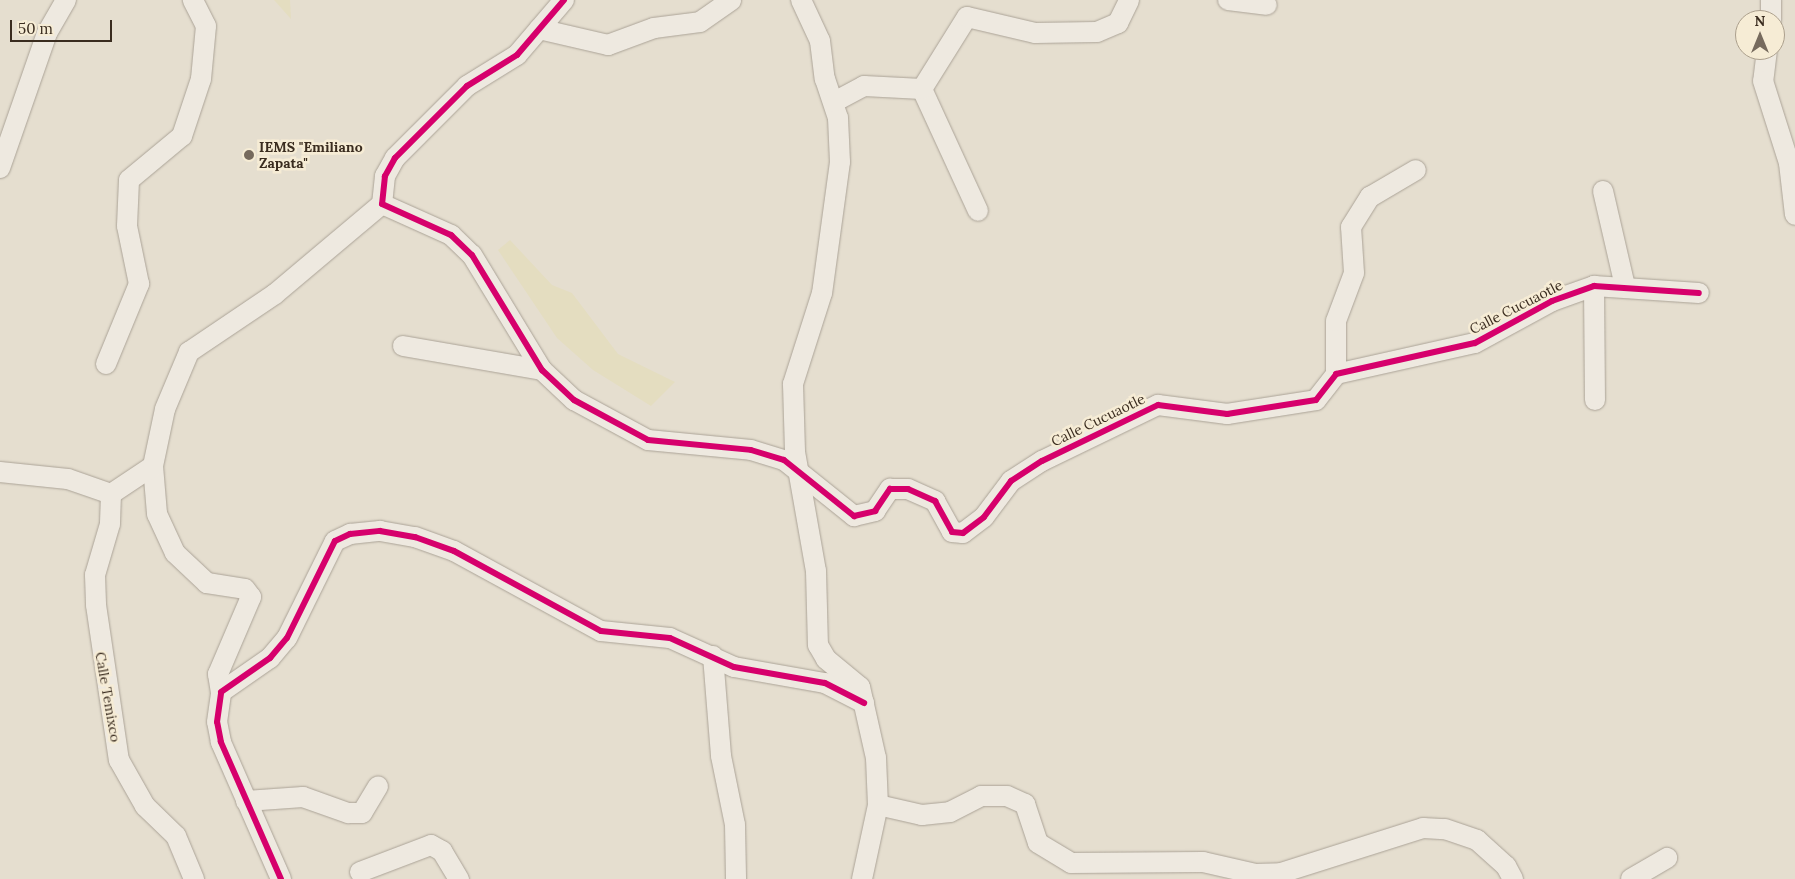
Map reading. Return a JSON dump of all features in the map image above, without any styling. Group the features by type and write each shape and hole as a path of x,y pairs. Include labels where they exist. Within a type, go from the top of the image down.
{"street":[{"path":"0,168 47,33 66,0"},
{"path":"106,364 139,284 127,226 129,180 182,136 201,79 206,26 193,0"},
{"path":"281,879 221,742 217,722 221,692 218,674 251,597 245,589 207,583 175,553 157,514 153,466 164,409 189,352 275,294 382,204 385,176 395,158 467,86 517,55 564,0"},
{"path":"540,29 608,45 661,26 700,22 731,0"},
{"path":"802,0 816,26 834,102 840,162 834,228 822,293 793,384 800,468 816,571 818,645 826,659 860,687 876,758 878,804 862,879"},
{"path":"922,89 967,17 1036,33 1097,32 1118,24 1129,0"},
{"path":"1228,0 1267,5"},
{"path":"1766,60 1763,81 1789,163 1795,215"},
{"path":"834,102 864,86 922,89"},
{"path":"922,89 978,211"},
{"path":"1336,374 1336,321 1354,273 1356,255 1350,227 1370,197 1416,170"},
{"path":"1603,191 1625,286"},
{"path":"382,204 451,235 472,255 542,370 574,400 648,440 751,450 800,468"},
{"path":"1594,286 1595,400"},
{"name":"Calle Cucuaotle","path":"800,468 854,516 875,511 890,489 908,489 935,501 952,532 963,533 984,517 1011,481 1140,412 1168,404 1227,414 1304,403 1324,394 1336,374 1475,343 1552,301 1594,286 1625,286 1699,293"},
{"path":"403,346 542,370"},
{"path":"0,472 68,479 111,494 153,466"},
{"name":"Calle Temixco","path":"111,494 110,524 95,575 96,604 120,760 145,806 176,836 194,879"},
{"path":"221,692 270,658 287,638 335,541 350,534 380,531 415,537 454,551 601,631 670,638 750,671 825,683 864,702"},
{"path":"713,656 721,756 735,825 736,879"},
{"path":"246,801 303,797 348,813 362,813 378,786"},
{"path":"878,804 922,815 950,812 980,796 1007,796 1025,804 1038,843 1072,863 1203,862 1256,874 1281,873 1423,828 1445,829 1477,840 1506,866 1513,879"},
{"path":"360,872 431,844 442,851 459,879"},
{"path":"1631,879 1667,858"}],"shaded area":[{"path":"274,0 290,0 291,19"},
{"path":"510,240 552,285 572,293 618,354 675,382 651,406 593,370 557,338 498,250"}],"cycle path":[{"path":"564,0 517,55 467,86 395,158 385,176 382,204 451,235 472,255 542,370 574,400 648,440 751,450 784,460 854,516 875,511 890,489 908,489 935,501 952,532 963,533 984,517 1011,481 1042,461 1158,405 1227,414 1316,400 1336,374 1475,343 1552,301 1594,286 1699,293"},
{"path":"281,879 221,742 217,722 221,692 270,658 287,638 335,541 350,534 380,531 415,537 454,551 601,631 670,638 734,667 825,683 864,703"}],"place":[{"name":"IEMS \"Emiliano Zapata\"","path":"249,155"}]}
